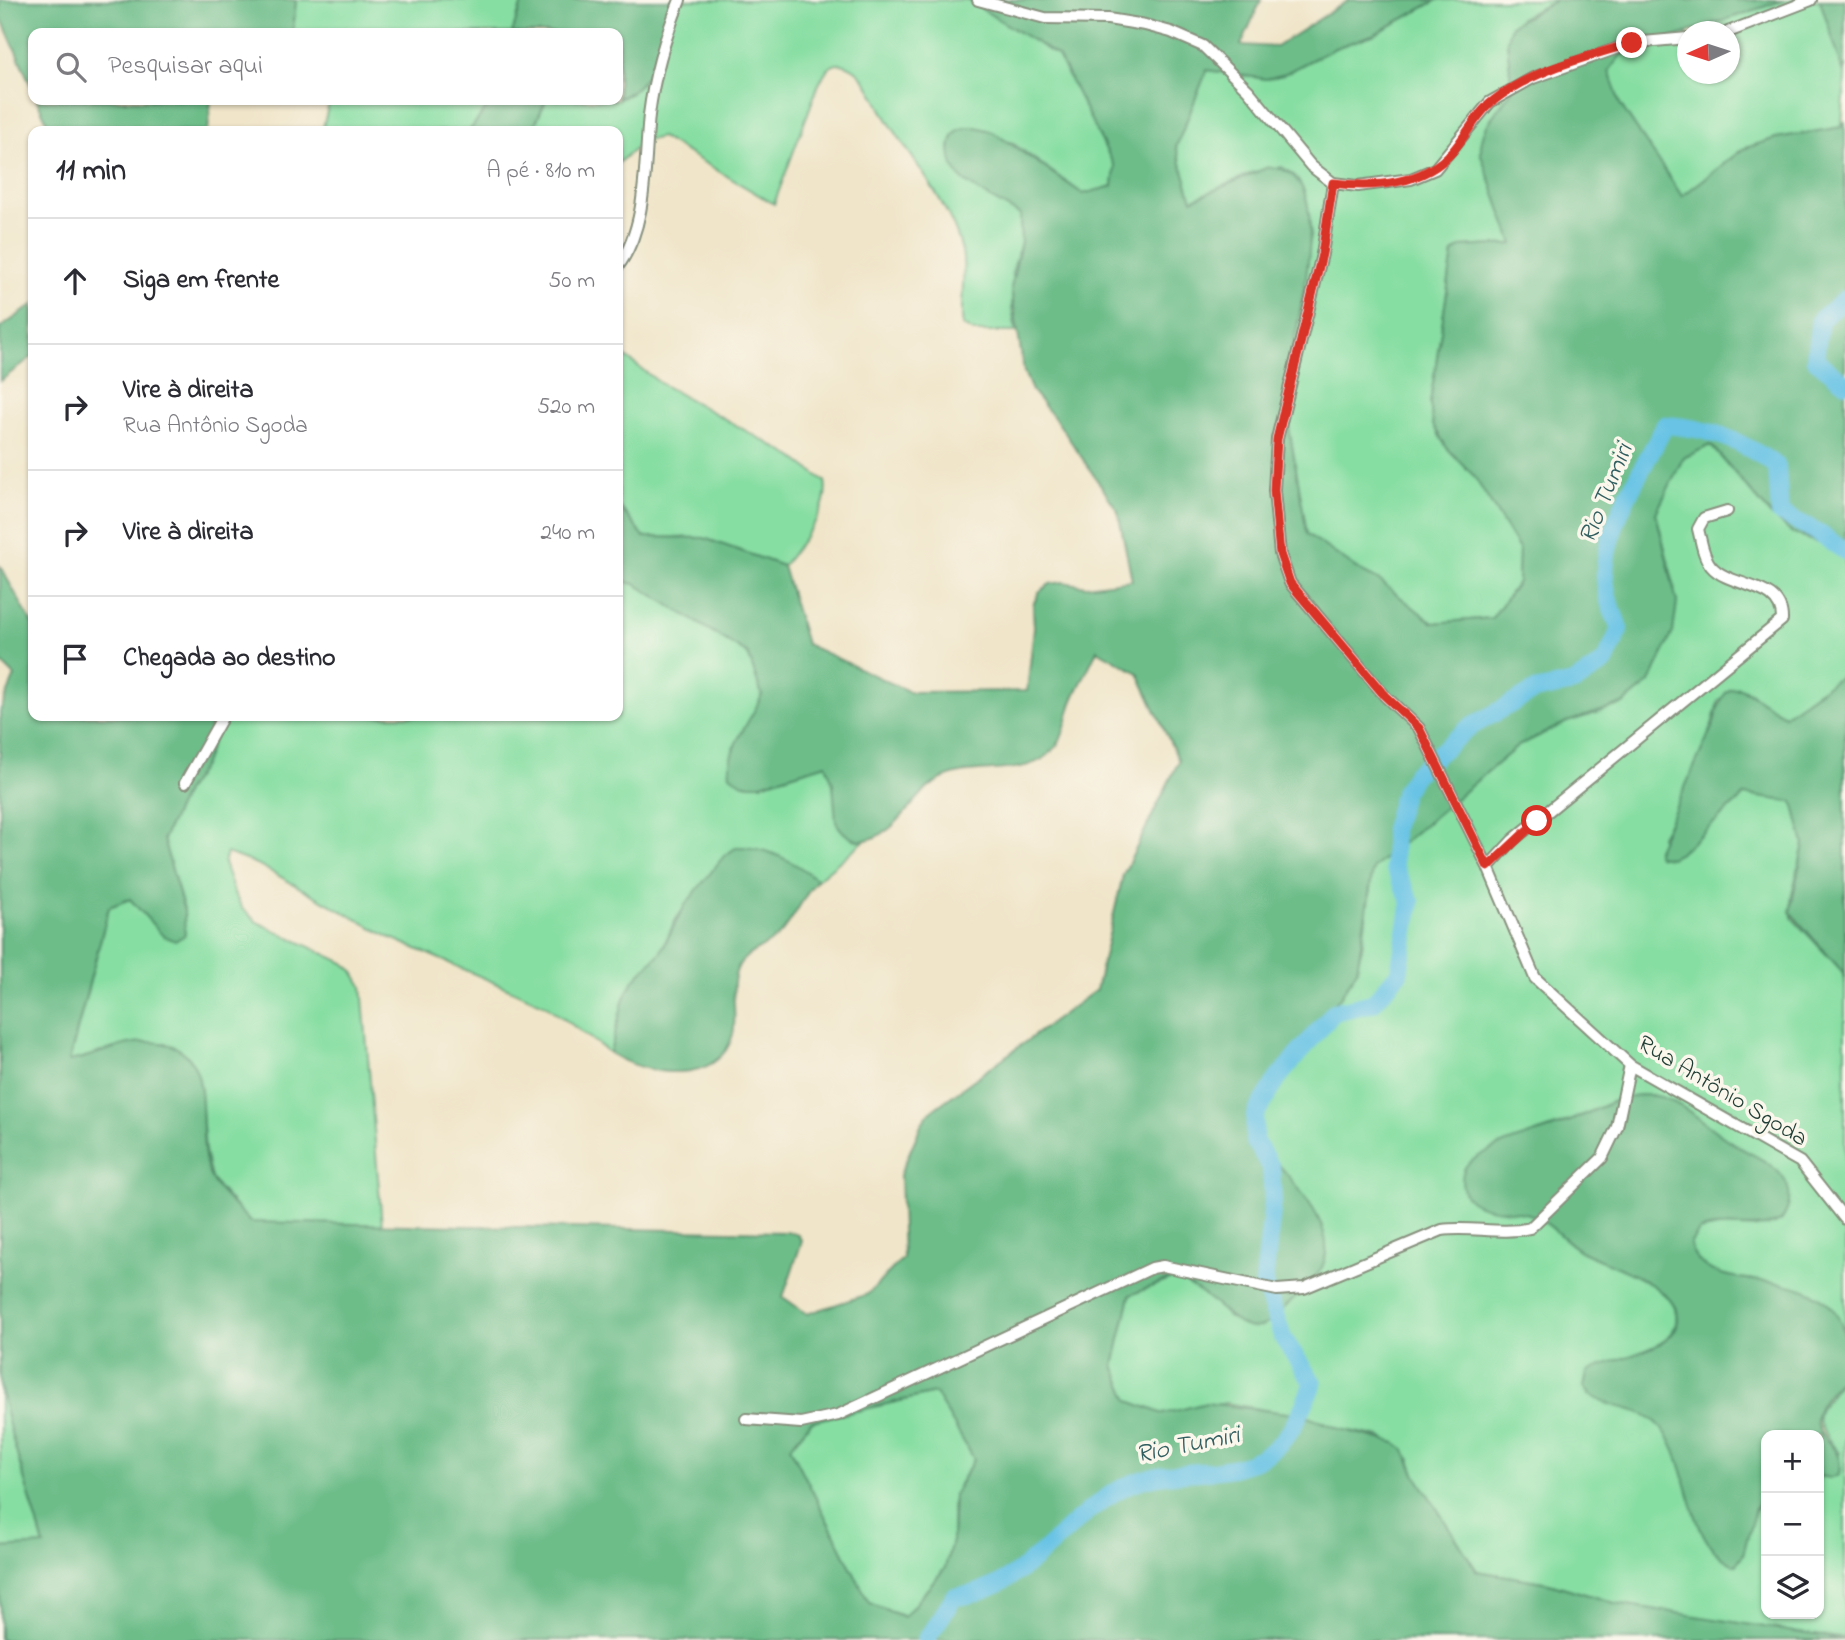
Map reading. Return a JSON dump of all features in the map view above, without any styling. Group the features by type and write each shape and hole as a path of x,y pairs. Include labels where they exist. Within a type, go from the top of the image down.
{"street":[{"path":"623,257 635,235 654,88 664,42 680,0"},
{"path":"978,0 1045,18 1108,19 1145,25 1171,32 1203,46 1248,90 1311,166 1333,183 1358,186 1411,179 1435,169 1490,102 1511,88 1563,66 1632,43 1677,39"},
{"path":"1740,27 1811,0"},
{"name":"Rua Antônio Sgoda","path":"1333,183 1322,254 1277,439 1274,490 1280,554 1290,583 1385,696 1419,728 1488,867 1535,978 1630,1065 1800,1162 1845,1219"},
{"path":"1488,867 1513,840 1782,620 1774,598 1764,590 1730,578 1711,566 1698,529 1704,518 1727,511"},
{"path":"185,783 220,721"},
{"path":"746,1419 801,1423 838,1415 1152,1268 1163,1266 1277,1290 1304,1288 1442,1230 1463,1227 1514,1232 1530,1228 1602,1158 1617,1127 1630,1065"}],"green space":[{"path":"0,0 296,0 293,28 28,28 28,79 0,15"},
{"path":"296,0 523,0 514,28 293,28"},
{"path":"523,0 678,0 664,43 651,70 642,82 623,95 623,28 514,28"},
{"path":"678,0 967,0 1058,56 1115,167 1113,186 1083,194 1011,142 950,147 958,171 966,180 1020,215 1021,242 1012,273 1012,309 1016,332 974,332 963,326 963,260 957,234 930,183 887,119 869,86 855,70 836,64 826,71 774,204 661,137 644,141 623,159 623,126 534,126 544,105 623,105 623,97 631,93"},
{"path":"967,0 1261,0 1241,45 1276,47 1349,0 1437,0 1375,34 1335,48 1282,75 1266,79 1207,70 1176,147 1192,200 1268,167 1293,175 1306,196 1310,228 1308,265 1285,402 1307,534 1360,571 1380,581 1433,623 1492,618 1518,582 1519,549 1474,476 1447,448 1433,425 1430,403 1453,253 1461,247 1513,244 1481,155 1486,128 1512,90 1507,40 1511,25 1557,0 1784,0 1722,21 1677,21 1677,36 1621,55 1609,71 1620,104 1682,196 1743,149 1776,138 1842,127 1845,121 1845,551 1791,532 1772,516 1711,445 1683,458 1656,513 1677,602 1673,632 1650,682 1623,704 1567,722 1518,746 1373,868 1357,970 1341,996 1261,1098 1259,1141 1308,1200 1318,1218 1325,1235 1326,1252 1321,1269 1311,1283 1273,1320 1254,1328 1230,1318 1204,1295 1176,1277 1130,1295 1114,1366 1129,1401 1163,1414 1206,1403 1303,1415 1340,1429 1396,1443 1405,1450 1416,1476 1477,1571 1549,1583 1615,1603 1845,1640 0,1640 0,1548 44,1545 14,1445 0,1384 0,711 15,676 0,661 0,566 28,616 28,721 220,721 203,766 185,792 163,839 184,911 185,935 175,941 163,936 130,899 109,907 69,1061 127,1044 147,1042 172,1046 188,1056 197,1072 201,1092 205,1159 211,1178 224,1196 250,1222 786,1232 797,1234 802,1241 783,1297 807,1314 868,1294 903,1258 900,1175 922,1123 930,1112 1096,990 1123,875 1179,761 1138,673 1097,650 1072,703 1061,738 1048,755 1037,762 1011,769 970,772 944,778 924,792 889,829 866,840 852,838 844,833 836,822 833,784 826,764 761,784 743,784 730,775 736,744 762,695 748,654 635,584 623,581 623,511 644,537 704,538 783,566 806,644 910,692 1027,691 1034,628 1033,605 1039,592 1050,584 1063,582 1086,586 1132,580 1118,511 1057,421 1032,391 1024,372 1011,288 1021,242 1020,215 960,177 951,159 951,145 956,133 961,129 977,127 993,132 1083,194 1113,186 1115,167 1058,56","holes":["935,1393 974,1459 954,1494 952,1541 945,1568 904,1617 869,1603 790,1447 812,1421"]},
{"path":"1437,0 1557,0 1520,18 1507,40 1512,90 1486,128 1481,155 1513,244 1461,247 1453,253 1430,403 1433,425 1447,448 1474,476 1519,549 1518,582 1492,618 1433,623 1380,581 1360,571 1307,534 1284,399 1311,235 1304,191 1295,176 1282,167 1254,172 1192,200 1176,147 1207,70 1266,79 1282,75 1335,48 1375,34"},
{"path":"1784,0 1820,0 1845,76 1842,127 1776,138 1743,149 1682,197 1620,104 1609,71 1621,55 1677,36 1677,84 1740,84 1740,21 1721,21"},
{"path":"1820,0 1845,0 1845,76"},
{"path":"39,105 211,105 208,126 49,126"},
{"path":"329,105 489,105 473,126 323,126"},
{"path":"489,105 544,105 534,126 473,126"},
{"path":"28,308 28,360 0,381 0,328"},
{"path":"623,355 660,383 793,457 825,481 826,492 819,515 783,566 704,538 644,537 623,511"},
{"path":"1710,445 1772,516 1806,539 1845,551 1845,673 1785,715 1762,704 1751,692 1738,687 1718,701 1695,771 1660,837 1680,853 1745,795 1793,801 1804,844 1791,898 1792,918 1842,971 1845,983 1845,1330 1844,1326 1702,1268 1694,1258 1690,1244 1699,1231 1723,1226 1756,1228 1766,1163 1653,1095 1621,1098 1562,1124 1504,1144 1491,1208 1535,1216 1577,1249 1648,1283 1664,1294 1674,1307 1676,1321 1669,1337 1589,1395 1638,1411 1657,1423 1674,1448 1699,1523 1748,1528 1761,1498 1761,1619 1824,1619 1824,1474 1839,1453 1820,1425 1818,1416 1845,1369 1845,1638 1781,1632 1615,1603 1549,1583 1477,1571 1416,1476 1410,1459 1381,1437 1340,1429 1319,1420 1226,1403 1163,1414 1129,1401 1114,1366 1130,1295 1176,1277 1210,1299 1229,1318 1273,1320 1322,1267 1326,1250 1322,1226 1259,1141 1260,1098 1352,980 1362,948 1373,868 1518,746 1567,722 1600,712 1675,588 1656,513 1683,458"},
{"path":"623,581 635,584 748,654 762,695 753,719 733,748 761,784 826,764 841,828 846,834 864,841 817,880 784,859 702,886 676,919 660,953 633,981 624,998 610,1053 544,1004 389,937 259,865 227,853 224,863 242,908 257,922 344,963 353,971 362,986 382,1225 250,1223 211,1179 205,1150 200,1085 166,1043 129,1044 69,1062 109,907 130,899 164,936 184,911 163,839 185,792 203,766 220,721 623,721"},
{"path":"1845,673 1845,983 1842,971 1790,912 1804,844 1793,802 1745,795 1680,853 1670,858 1658,856 1656,851 1726,693 1741,689 1785,715"},
{"path":"737,847 758,849 780,856 817,880 781,933 739,965 734,981 733,1034 725,1051 713,1063 679,1072 642,1067 610,1053 624,998 633,981 660,953 685,905 724,856"},
{"path":"1651,1095 1674,1103 1761,1159 1782,1176 1788,1187 1789,1205 1781,1221 1761,1226 1709,1228 1699,1231 1690,1244 1697,1258 1708,1268 1740,1278 1794,1286 1820,1297 1833,1309 1841,1324 1845,1342 1844,1369 1838,1383 1822,1402 1817,1413 1820,1430 1761,1430 1761,1497 1755,1508 1743,1555 1735,1565 1718,1554 1706,1539 1677,1456 1668,1437 1656,1422 1638,1412 1599,1400 1584,1387 1587,1373 1649,1349 1670,1336 1676,1328 1677,1314 1671,1301 1642,1279 1579,1250 1539,1218 1525,1213 1484,1207 1470,1200 1464,1192 1464,1170 1480,1155 1618,1100"},
{"path":"0,1384 14,1445 44,1546 0,1548"},
{"path":"935,1393 974,1459 959,1484 952,1506 952,1541 945,1568 905,1617 869,1603 790,1447 812,1421"},
{"path":"1824,1437 1835,1450 1840,1464 1839,1474 1824,1477"}],"waterway":[{"name":"Rio Tumiri","path":"1845,299 1820,320 1815,359 1845,383"},
{"name":"Rio Tumiri","path":"926,1640 954,1597 979,1592 1002,1582 1043,1552 1102,1500 1124,1487 1162,1476 1241,1466 1259,1459 1276,1447 1294,1425 1313,1383 1283,1338 1264,1283 1273,1201 1271,1167 1254,1140 1255,1115 1278,1078 1334,1012 1373,1003 1399,973 1411,902 1394,867 1393,829 1404,791 1416,773 1467,729 1534,691 1574,683 1605,662 1620,629 1607,593 1605,572 1608,550 1614,528 1633,484 1665,425 1711,432 1737,442 1777,466 1780,513 1814,530 1845,551"}],"route":[{"path":"1537,821 1513,840 1488,867 1419,728 1385,696 1290,583 1280,554 1274,490 1277,439 1322,254 1333,183 1358,186 1383,184 1411,179 1435,169 1452,152 1490,102 1511,88 1563,66 1632,43"}]}
